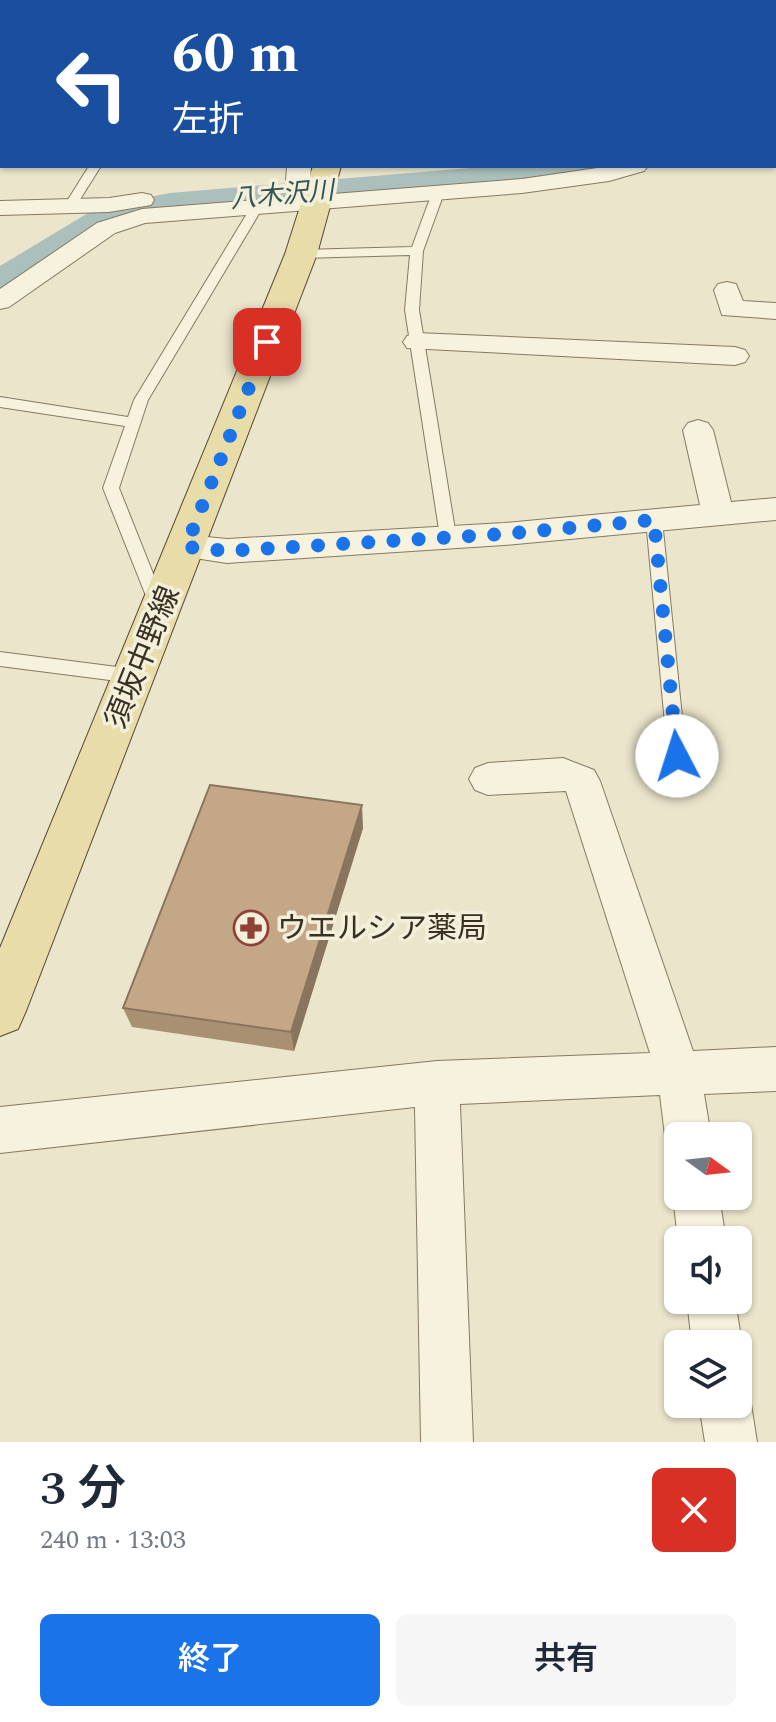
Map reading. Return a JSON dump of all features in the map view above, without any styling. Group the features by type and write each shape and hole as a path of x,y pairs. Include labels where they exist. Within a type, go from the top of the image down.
{"main road":[{"name":"須坂中野線","path":"0,1011 301,254 315,182"}],"street":[{"path":"0,208 109,205 477,168"},
{"path":"0,301 106,228 142,216 257,207 315,182 438,193 522,186 609,174 629,168"},
{"path":"0,273 109,205"},
{"path":"727,290 731,309 776,311"},
{"path":"417,342 735,356"},
{"path":"698,430 718,515"},
{"path":"186,547 227,551 776,509"},
{"path":"488,779 563,774 581,781 679,1074 686,1122"},
{"path":"0,1130 437,1083 776,1069"},
{"path":"437,1083 447,1442"},
{"path":"727,1418 731,1442"}],"lane":[{"path":"70,206 94,168"},
{"path":"438,193 417,251 412,310 448,536"},
{"path":"160,613 111,488 141,400 257,207"},
{"path":"301,254 417,251"},
{"path":"0,402 133,423"},
{"path":"654,520 677,756"},
{"path":"0,659 133,676"}],"building":[{"name":"ウエルシア薬局","path":"210,785 362,805 291,1032 123,1008"}],"waterway":[{"name":"八木沢川","path":"0,285 113,216 170,205 505,177 570,168"}],"place":[{"name":"ウエルシア薬局","path":"251,928"}],"route":[{"path":"267,342 186,547 227,551 504,534 654,520 677,756"}]}
